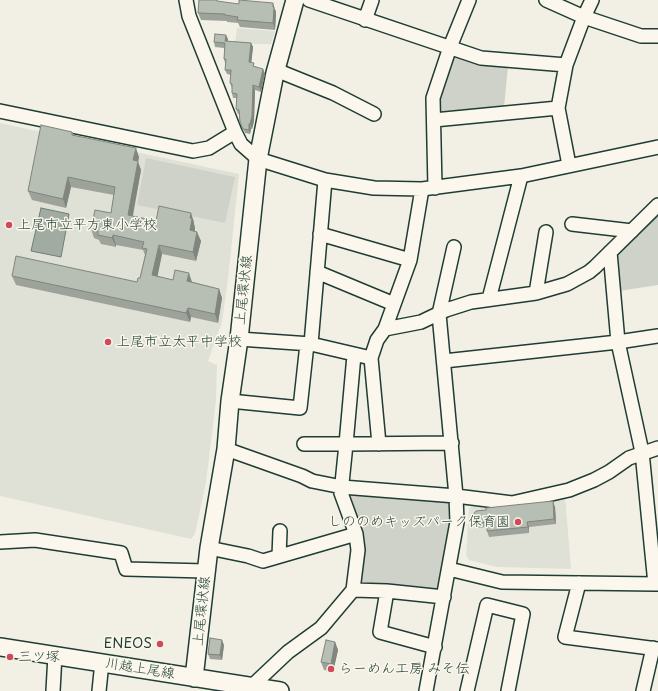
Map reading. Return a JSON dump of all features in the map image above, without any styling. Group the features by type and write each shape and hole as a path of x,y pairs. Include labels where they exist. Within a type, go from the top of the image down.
{"main road":[{"name":"上尾環状線","path":"194,678 209,548 226,449 230,401 239,339 258,159 276,70 295,0"},
{"name":"川越上尾線","path":"0,647 102,662 194,678 213,686 252,686 280,691"}],"street":[{"path":"186,0 189,16 241,144 258,159 325,180 374,188 428,188 521,176 658,147"},
{"path":"309,0 481,58 566,64"},
{"path":"365,20 372,0"},
{"path":"380,444 371,358 378,340 386,329 410,260 428,188 434,120 433,98 450,47 469,0"},
{"path":"546,0 584,17 641,36 658,36"},
{"path":"569,165 558,108 566,64 592,0"},
{"path":"276,70 330,92 374,114"},
{"path":"434,120 558,108"},
{"path":"0,111 193,151 209,148 235,132"},
{"path":"489,299 521,176"},
{"path":"230,401 300,408 317,272 325,180"},
{"path":"386,329 421,322 471,302 536,293 567,284 589,272 658,205"},
{"path":"572,224 632,231"},
{"path":"536,293 546,232"},
{"path":"320,234 410,260"},
{"path":"426,691 457,522 452,443 439,314 454,247"},
{"path":"449,569 502,582 657,584 654,532 642,452 618,342 610,252"},
{"path":"317,272 394,304"},
{"path":"444,361 618,342 658,336"},
{"path":"239,339 309,344 371,358"},
{"path":"252,686 288,652 322,628 354,590 358,550 356,534 342,493 342,487 354,354"},
{"path":"304,444 452,443"},
{"path":"226,449 312,481 342,487 456,496 512,503 569,490 609,472 629,458 642,452 658,448"},
{"path":"279,556 280,531"},
{"path":"209,548 248,556 263,561 356,534"},
{"path":"0,542 35,540 121,553 126,570 206,571"},
{"path":"579,583 565,637 656,649 643,691"},
{"path":"354,590 387,591 444,597"},
{"path":"387,591 380,632 435,647"},
{"path":"467,691 487,605 523,614 508,691"},
{"path":"52,691 55,655"},
{"path":"99,691 102,662"}],"shaded area":[{"path":"237,28 275,31 271,44 235,44"},
{"path":"456,53 480,65 508,66 504,107 441,113 439,110 437,96 451,56"},
{"name":"上尾市立太平中学校","path":"0,123 239,174 222,322 208,361 217,365 216,401 206,482 195,534 191,539 0,496"},
{"path":"146,158 235,177 225,223 137,205"},
{"path":"41,208 69,214 61,257 31,251"},
{"path":"658,214 658,285 619,291 614,257"},
{"path":"347,494 447,501 451,506 450,544 442,588 437,592 365,584 358,581"},
{"name":"しののめキッズパーク保育園","path":"565,496 571,569 497,567 469,560 466,555 469,509 472,505 509,507"}],"building":[{"path":"199,0 217,0 239,4 239,0 273,3 273,23 237,20 238,17 225,14 198,13"},
{"path":"215,34 226,35 225,41 251,43 249,62 254,63 253,66 263,69 259,87 253,85 252,116 249,124 249,130 243,129 240,122 239,110 236,109 237,94 232,93 232,84 230,83 231,70 225,70 225,43 214,42"},
{"path":"41,125 72,132 72,135 136,148 133,160 138,161 128,215 156,221 159,206 191,213 190,218 192,219 190,230 197,232 193,252 159,245 152,275 173,280 175,270 189,273 187,281 219,289 215,314 188,308 186,313 12,276 16,256 137,282 138,278 140,278 147,249 142,248 144,242 113,235 112,238 98,235 98,231 91,229 95,210 111,213 115,187 68,177 63,199 28,191"},
{"path":"553,501 554,519 527,522 528,527 487,531 487,522 475,523 472,520 472,516 476,511 486,510 486,508"},
{"path":"210,638 222,640 220,655 208,654"},
{"path":"326,640 335,642 331,664 321,662"}],"place":[{"name":"上尾市立平方東小学校","path":"9,225"},
{"name":"上尾市立太平中学校","path":"108,342"},
{"name":"しののめキッズパーク保育園","path":"518,522"},
{"name":"ENEOS","path":"160,644"},
{"name":"三ツ塚","path":"10,657"},
{"name":"らーめん工房 みそ伝","path":"331,669"}]}
